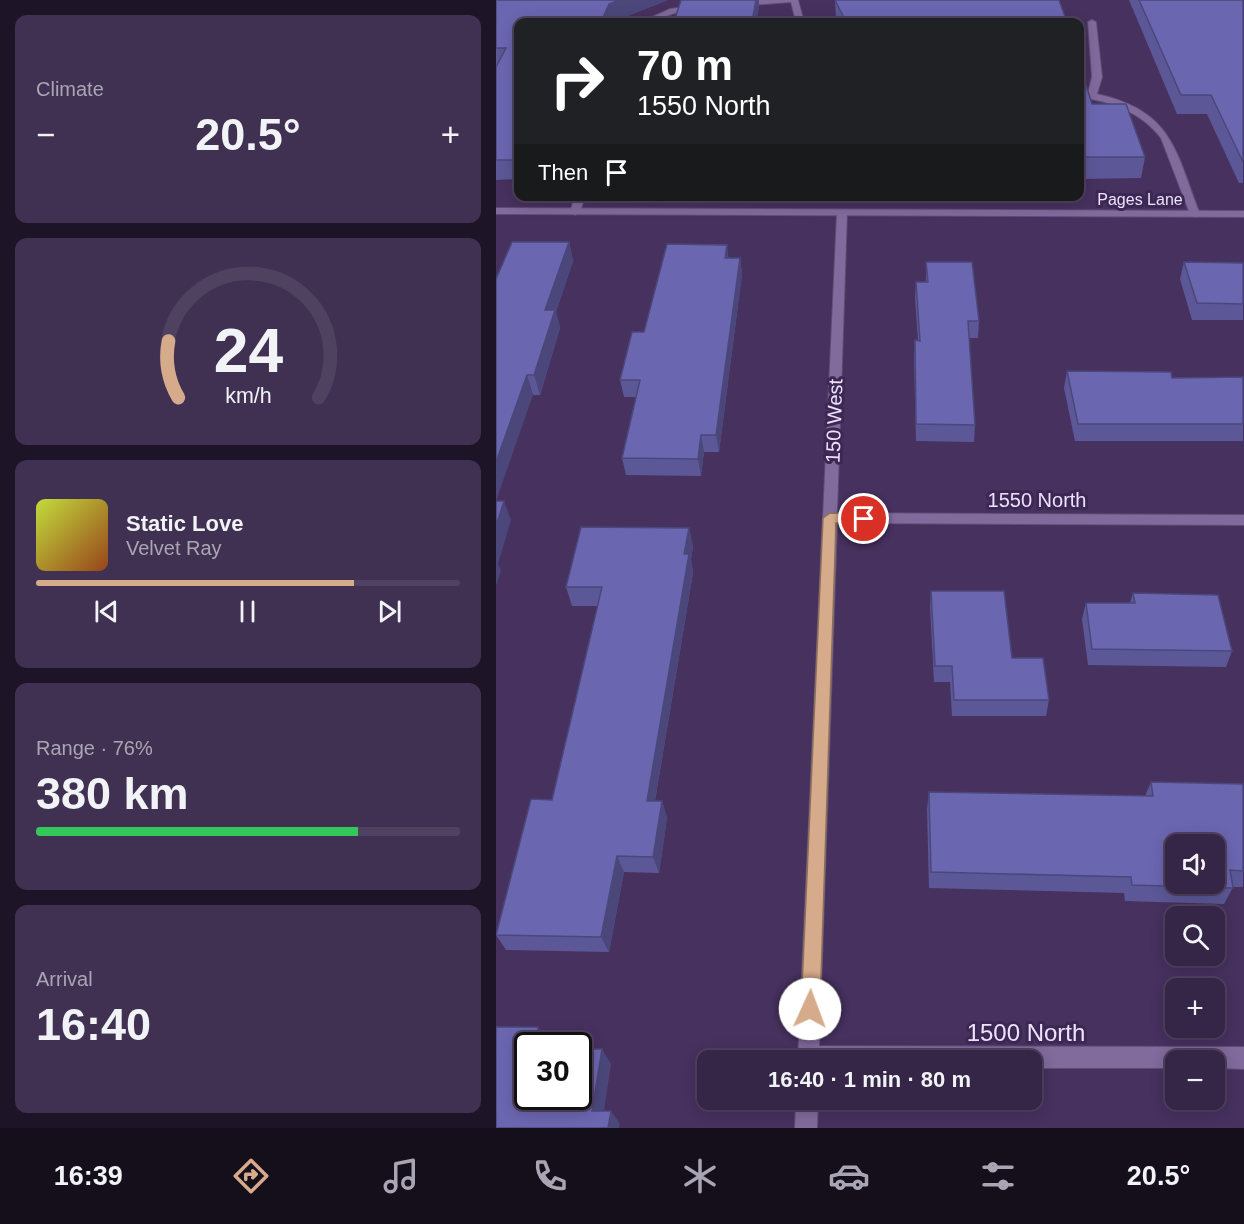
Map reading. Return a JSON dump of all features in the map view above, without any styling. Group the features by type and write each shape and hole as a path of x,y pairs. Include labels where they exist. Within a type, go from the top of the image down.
{"street":[{"path":"730,5 792,0 799,18"},
{"path":"655,18 673,11 708,6"},
{"path":"1092,22 1097,77 1092,96"},
{"path":"1084,95 1125,105 1145,116 1160,129 1166,138 1195,214"},
{"path":"575,212 578,201"},
{"name":"Pages Lane","path":"496,212 1243,214"},
{"name":"150 West","path":"809,1050 842,213"},
{"name":"1550 North","path":"830,518 1243,520"},
{"name":"1500 North","path":"1042,1058 1243,1058"},
{"path":"806,1128 807,1110"}],"building":[{"path":"496,0 619,0 609,4 603,18 514,18 514,160 496,160 496,67 506,48 496,48"},
{"path":"681,0 756,0 753,18 675,18"},
{"path":"835,0 1059,0 1066,18 844,18"},
{"path":"1139,0 1243,0 1243,162 1211,95 1181,95"},
{"path":"1084,79 1092,104 1126,104 1145,157 1084,157"},
{"path":"512,242 569,242 545,310 555,310 534,375 527,375 496,462 496,279"},
{"path":"667,244 727,245 725,258 740,258 716,435 701,435 698,459 622,458 640,380 620,380 632,332 644,332"},
{"path":"926,262 972,262 979,321 968,321 975,425 916,424 915,340 920,341 916,282 928,282"},
{"path":"1184,262 1243,263 1243,304 1197,303"},
{"path":"1067,371 1171,372 1172,378 1243,377 1243,424 1078,424"},
{"path":"496,501 504,501 496,526"},
{"path":"581,527 689,528 684,554 689,554 647,801 662,801 653,857 617,856 601,937 496,935 531,799 552,800 602,587 566,587"},
{"path":"931,591 1004,591 1012,658 1043,658 1049,700 954,700 952,666 935,666"},
{"path":"1133,593 1218,595 1232,651 1092,649 1086,603 1135,603"},
{"path":"1151,782 1243,784 1243,871 1230,870 1233,888 1225,888 1225,834 1165,834 1165,886 1132,885 1131,877 931,872 929,792 1153,796"},
{"path":"496,1027 538,1027 537,1032 514,1032 514,1110 592,1110 592,1049 602,1049 592,1111 611,1111 608,1128 496,1128"}],"route":[{"path":"810,1009 830,518 864,519"}]}
